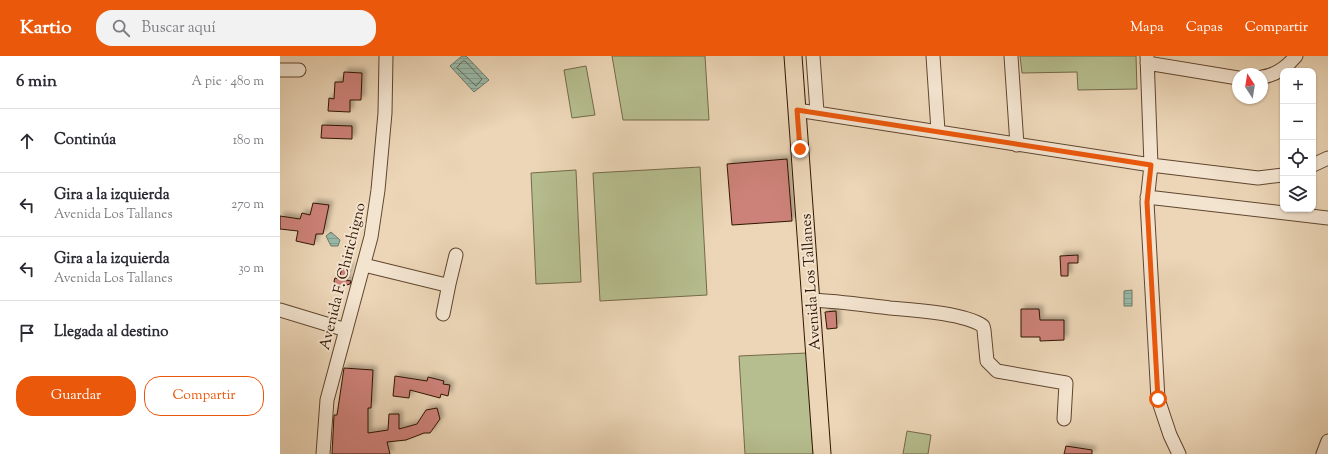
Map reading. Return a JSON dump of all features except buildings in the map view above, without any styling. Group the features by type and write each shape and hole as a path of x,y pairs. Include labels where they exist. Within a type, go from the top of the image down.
{"main road":[{"name":"Avenida Los Tallanes","path":"793,56 822,454"}],"street":[{"name":"Avenida F. Chirichigno","path":"323,454 327,400 371,237 378,190 385,113 386,56"},
{"path":"813,56 817,112"},
{"path":"933,56 938,131"},
{"path":"1012,56 1017,145"},
{"path":"1268,76 1285,68 1296,56"},
{"path":"1179,454 1170,435 1158,399 1147,197 1151,165 1147,59 1232,77"},
{"path":"280,70 299,70"},
{"path":"797,110 1151,165 1258,178 1280,175"},
{"path":"1316,164 1328,158"},
{"path":"1147,197 1328,218"},
{"path":"443,314 456,255"},
{"path":"364,265 442,284 449,284"},
{"path":"811,300 924,312 967,319 979,323 983,326 984,330 987,361 997,372 1066,383 1064,419"},
{"path":"280,310 346,330"},
{"path":"1323,454 1328,441"}],"green space":[{"path":"612,56 705,56 709,120 623,120"},
{"path":"1020,56 1136,56 1137,89 1078,90 1077,72 1022,73"},
{"path":"586,66 595,115 572,118 564,70"},
{"path":"700,167 707,295 600,301 593,173"},
{"path":"576,170 581,282 536,284 531,173"},
{"path":"807,353 813,454 745,454 739,356"},
{"path":"907,431 931,435 928,454 903,454"}],"water":[{"path":"462,56 466,56 489,80 474,92 450,66"},
{"path":"331,232 340,240 338,246 331,246 326,236"},
{"path":"1132,290 1132,306 1124,306 1124,291"}],"route":[{"path":"800,149 797,110 1151,165 1147,202 1154,304 1158,399"}]}
